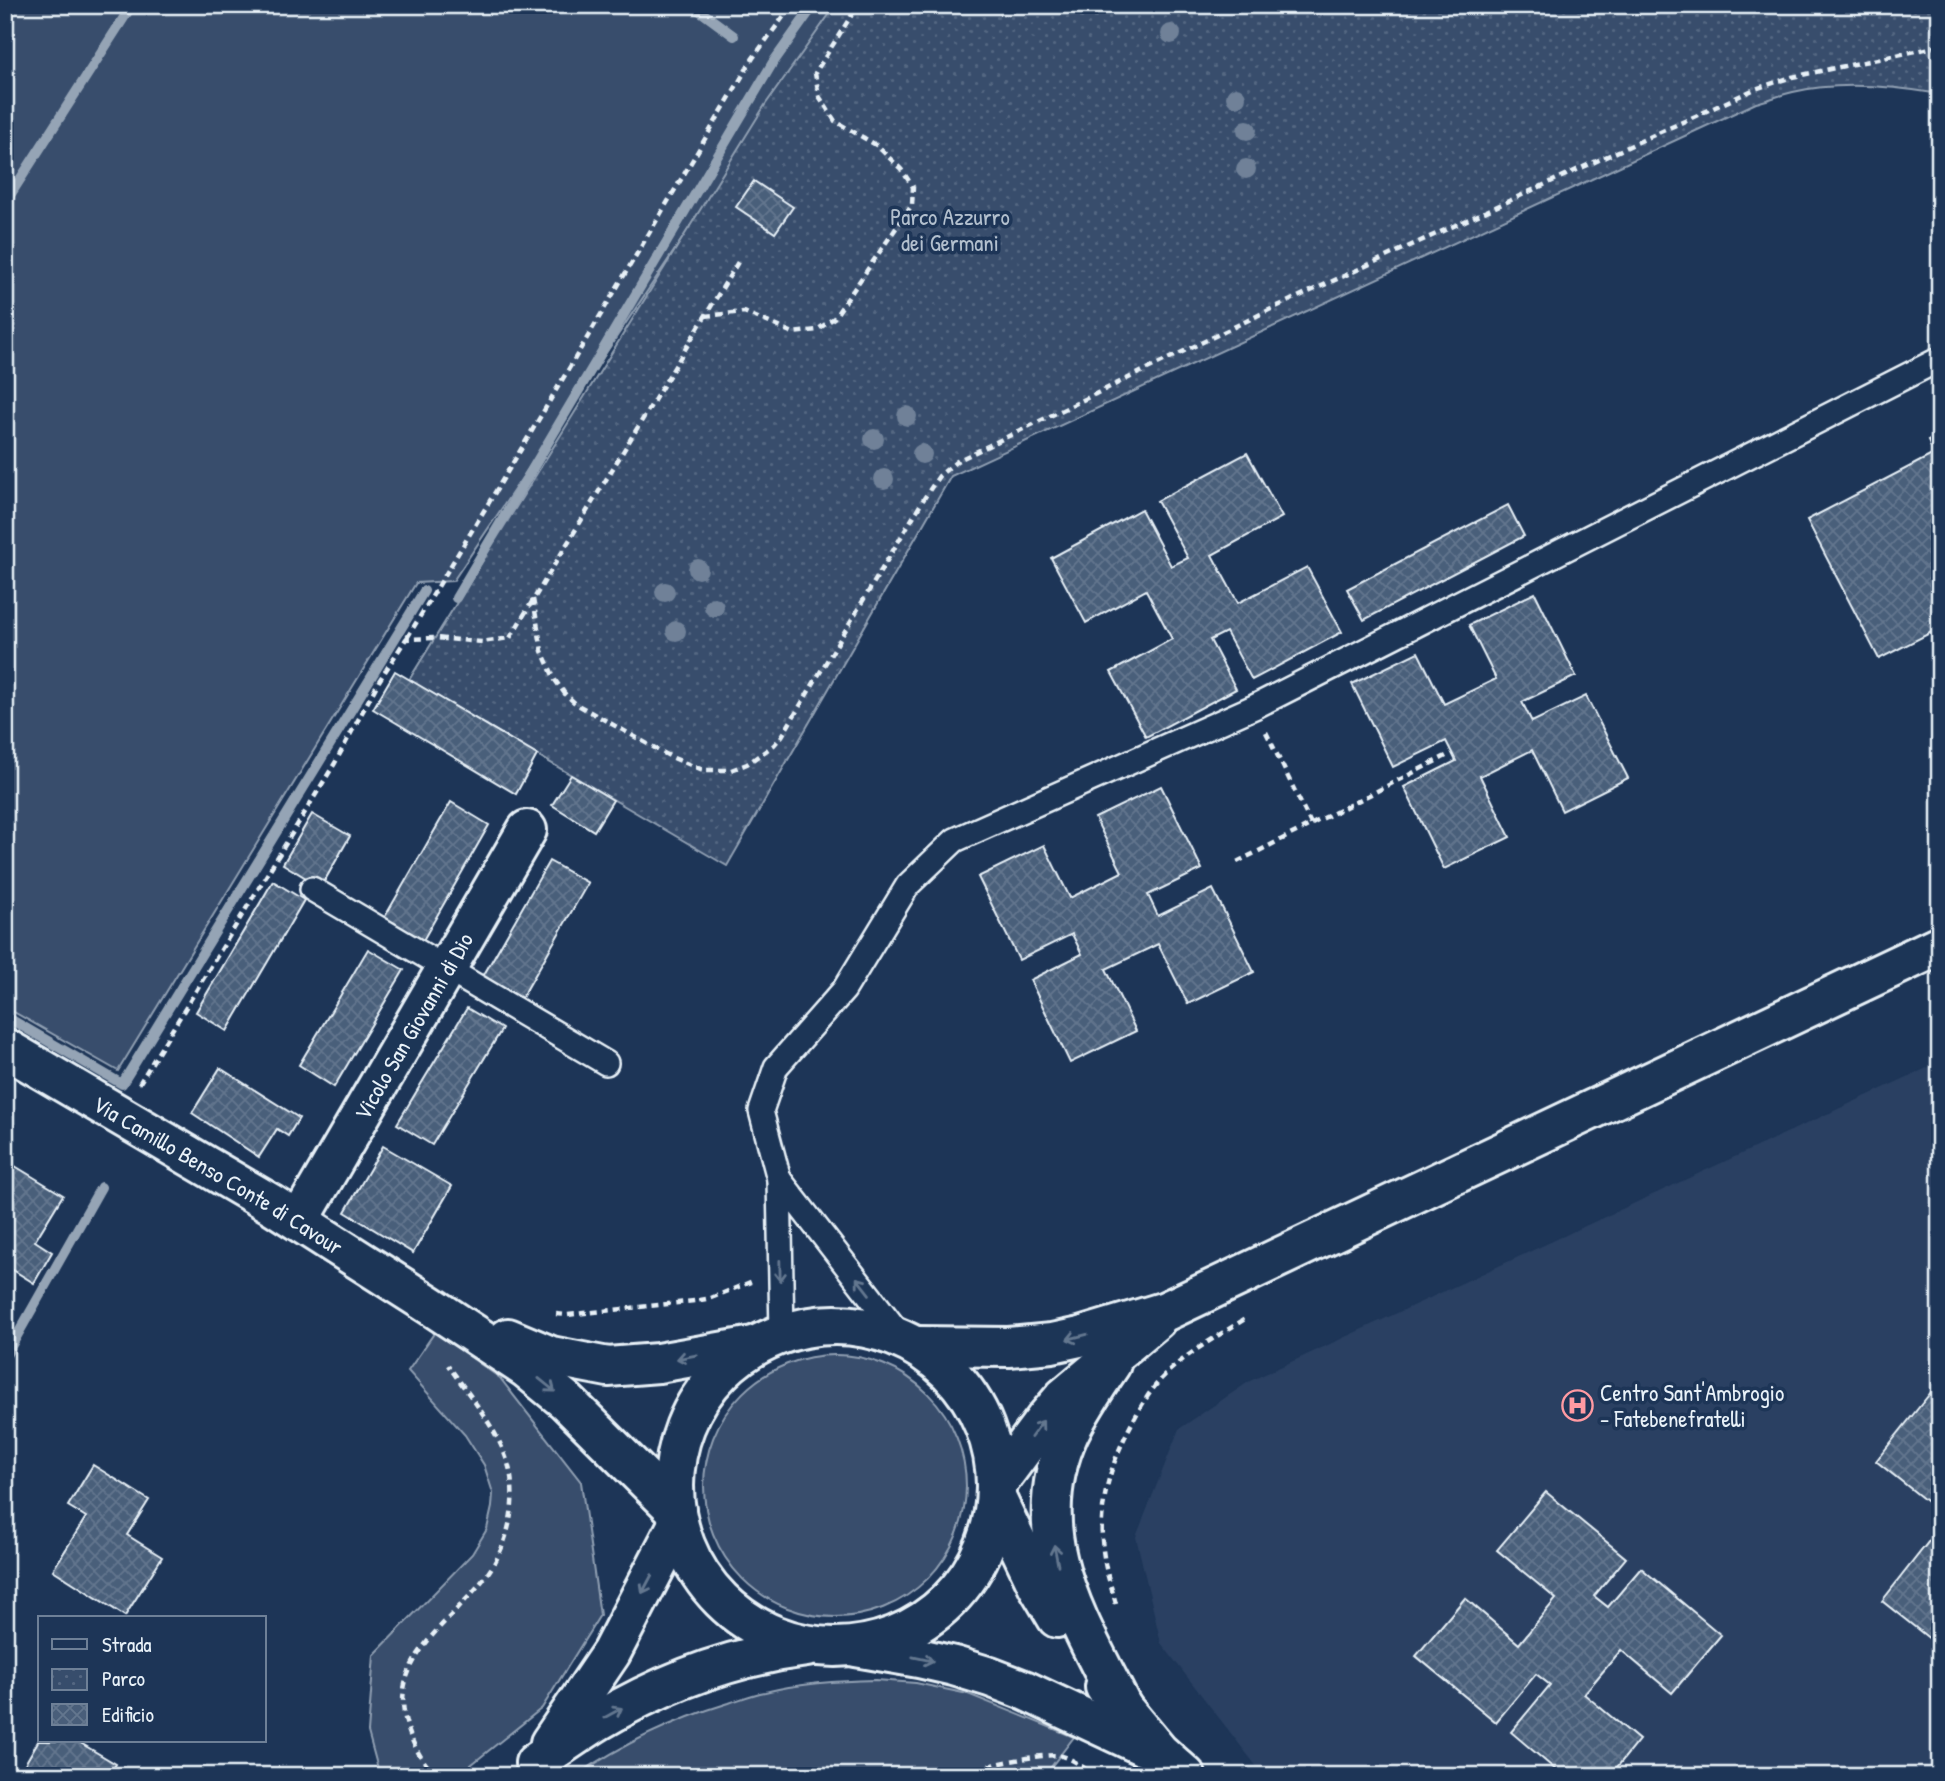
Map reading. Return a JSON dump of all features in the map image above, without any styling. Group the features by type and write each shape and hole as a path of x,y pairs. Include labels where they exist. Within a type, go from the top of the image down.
{"main road":[{"name":"Vicolo San Giovanni di Dio","path":"299,1221 527,830"},
{"path":"910,1343 1009,1347 1052,1343 1166,1311 1940,945"},
{"name":"Via Camillo Benso Conte di Cavour","path":"5,1048 299,1221 527,1369 566,1401 677,1517"},
{"name":"Via Camillo Benso Conte di Cavour","path":"430,1305 551,1356 608,1367 658,1363 768,1340 809,1327 837,1324 865,1327 910,1343"},
{"path":"997,1491 1046,1418 1064,1397 1166,1311"},
{"path":"768,1340 722,1371 704,1392 690,1415 680,1441 675,1468 677,1517 693,1562 709,1586 728,1606 750,1623 774,1635 814,1646"},
{"path":"856,1647 908,1631 953,1598 970,1576 983,1552 992,1525 997,1491 991,1443 975,1405 949,1372 910,1343"},
{"path":"1119,1352 1068,1435 1058,1466 1052,1513 1055,1553 1065,1591 1122,1707"},
{"path":"997,1491 1038,1586 1055,1614 1091,1668 1172,1764"},
{"path":"528,1769 563,1726 611,1653 677,1517"},
{"path":"528,1769 596,1722 678,1681 746,1659 814,1646 856,1647 954,1666 990,1677 1024,1690 1172,1764"}],"lane":[{"path":"768,1340 780,1269 779,1179 761,1111 776,1068 844,990 908,885 955,840 1254,707 1940,359"},
{"path":"312,889 606,1063"},
{"path":"779,1179 910,1343"}],"path":[{"path":"121,1115 328,775 379,681 407,639 753,58 792,5"},
{"path":"705,316 744,312 793,333 817,330 834,318 912,205 913,187 901,169 876,145 835,121 819,96 815,73 859,5"},
{"path":"533,599 542,651 548,667 555,680 576,704 687,765 716,771 730,770 747,764 782,736 925,497 939,476 957,461 1269,310 1755,89 1792,77 1940,46"},
{"path":"407,639 435,638 482,642 510,638 738,262"},
{"path":"1254,707 1312,826"},
{"path":"1237,862 1446,756"},
{"path":"549,1313 567,1315 703,1300 729,1292 780,1269"},
{"path":"1117,1607 1104,1556 1103,1536 1104,1491 1112,1464 1147,1395 1163,1377 1185,1357 1248,1318"},
{"path":"465,1389 489,1344"},
{"path":"436,1776 412,1743 403,1707 405,1686 414,1662 425,1644 481,1584 495,1562 507,1534 512,1485 507,1460 491,1427 442,1357"},
{"path":"954,1776 1005,1763 1056,1755 1065,1756 1095,1776"}],"shaded area":[{"name":"Centro Sant'Ambrogio - Fatebenefratelli","path":"1940,1062 1940,1776 1264,1776 1161,1643 1136,1537 1179,1429 1250,1381"}],"green space":[{"path":"5,5 839,5 453,581 416,583 118,1071 5,1007"},
{"name":"Parco Azzurro dei Germani","path":"836,5 1940,5 1940,94 1885,87 1847,86 1793,92 1756,103 951,476 727,866 409,680 765,105"},
{"path":"435,1332 500,1378 581,1482 600,1615 542,1708 457,1776 380,1776 368,1732 374,1655 472,1554 487,1529 492,1507 493,1493 484,1465 465,1435 408,1371"},
{"path":"835,1355 885,1365 908,1377 936,1403 956,1436 966,1486 956,1536 944,1559 918,1587 885,1607 835,1617 785,1607 762,1595 734,1569 714,1536 704,1486 714,1436 726,1413 752,1385 785,1365"},
{"path":"876,1680 916,1683 968,1694 1074,1737 1044,1776 576,1776 612,1753 650,1734 688,1717 752,1695 806,1685"}],"building":[{"path":"754,181 793,207 775,233 736,207"},
{"path":"1940,435 1940,628 1879,659 1807,520 1934,454 1928,441"},
{"path":"1247,453 1282,517 1212,555 1238,603 1307,567 1342,632 1252,680 1226,632 1210,640 1236,689 1146,737 1111,672 1172,639 1146,590 1086,623 1051,558 1141,509 1171,566 1188,558 1157,501"},
{"path":"1508,505 1524,536 1364,620 1347,589"},
{"path":"1535,593 1576,676 1522,702 1532,722 1586,696 1628,778 1562,811 1532,750 1480,776 1510,837 1444,869 1404,787 1456,761 1446,741 1393,767 1352,684 1418,652 1444,704 1496,679 1469,625"},
{"path":"395,671 537,755 516,794 373,709"},
{"path":"571,775 613,800 594,831 552,805"},
{"path":"1161,786 1202,869 1148,895 1158,916 1213,889 1254,972 1188,1004 1158,944 1106,969 1136,1031 1070,1063 1030,980 1082,954 1072,934 1019,960 978,877 1044,845 1070,898 1122,872 1095,818"},
{"path":"451,802 489,825 422,942 383,920"},
{"path":"312,814 350,836 321,887 283,864"},
{"path":"549,861 588,883 520,1001 482,978"},
{"path":"273,881 304,900 227,1031 196,1012"},
{"path":"368,949 404,970 334,1087 299,1065"},
{"path":"467,1008 502,1029 432,1145 397,1124"},
{"path":"220,1068 299,1118 288,1136 277,1129 259,1157 192,1113"},
{"path":"383,1146 452,1186 413,1253 345,1212"},
{"path":"5,1160 63,1195 35,1241 52,1252 34,1283 5,1265"},
{"path":"1940,1381 1940,1512 1876,1461"},
{"path":"93,1465 149,1500 127,1535 162,1557 125,1616 53,1570 86,1517 68,1506"},
{"path":"1546,1492 1626,1558 1594,1596 1608,1607 1641,1568 1721,1635 1672,1693 1621,1650 1584,1694 1639,1740 1610,1776 1563,1776 1511,1732 1550,1685 1536,1674 1496,1722 1416,1656 1465,1598 1519,1644 1556,1599 1497,1550"},
{"path":"1940,1527 1940,1647 1882,1601"},
{"path":"38,1741 79,1742 116,1764 109,1776 18,1776"}],"waterway":[{"path":"5,203 132,5"},
{"path":"692,5 734,36"},
{"path":"456,598 772,64 814,5"},
{"path":"5,1016 122,1084 424,591"},
{"path":"5,1357 101,1187"}],"place":[{"name":"Centro Sant'Ambrogio - Fatebenefratelli","path":"1577,1405"}]}
